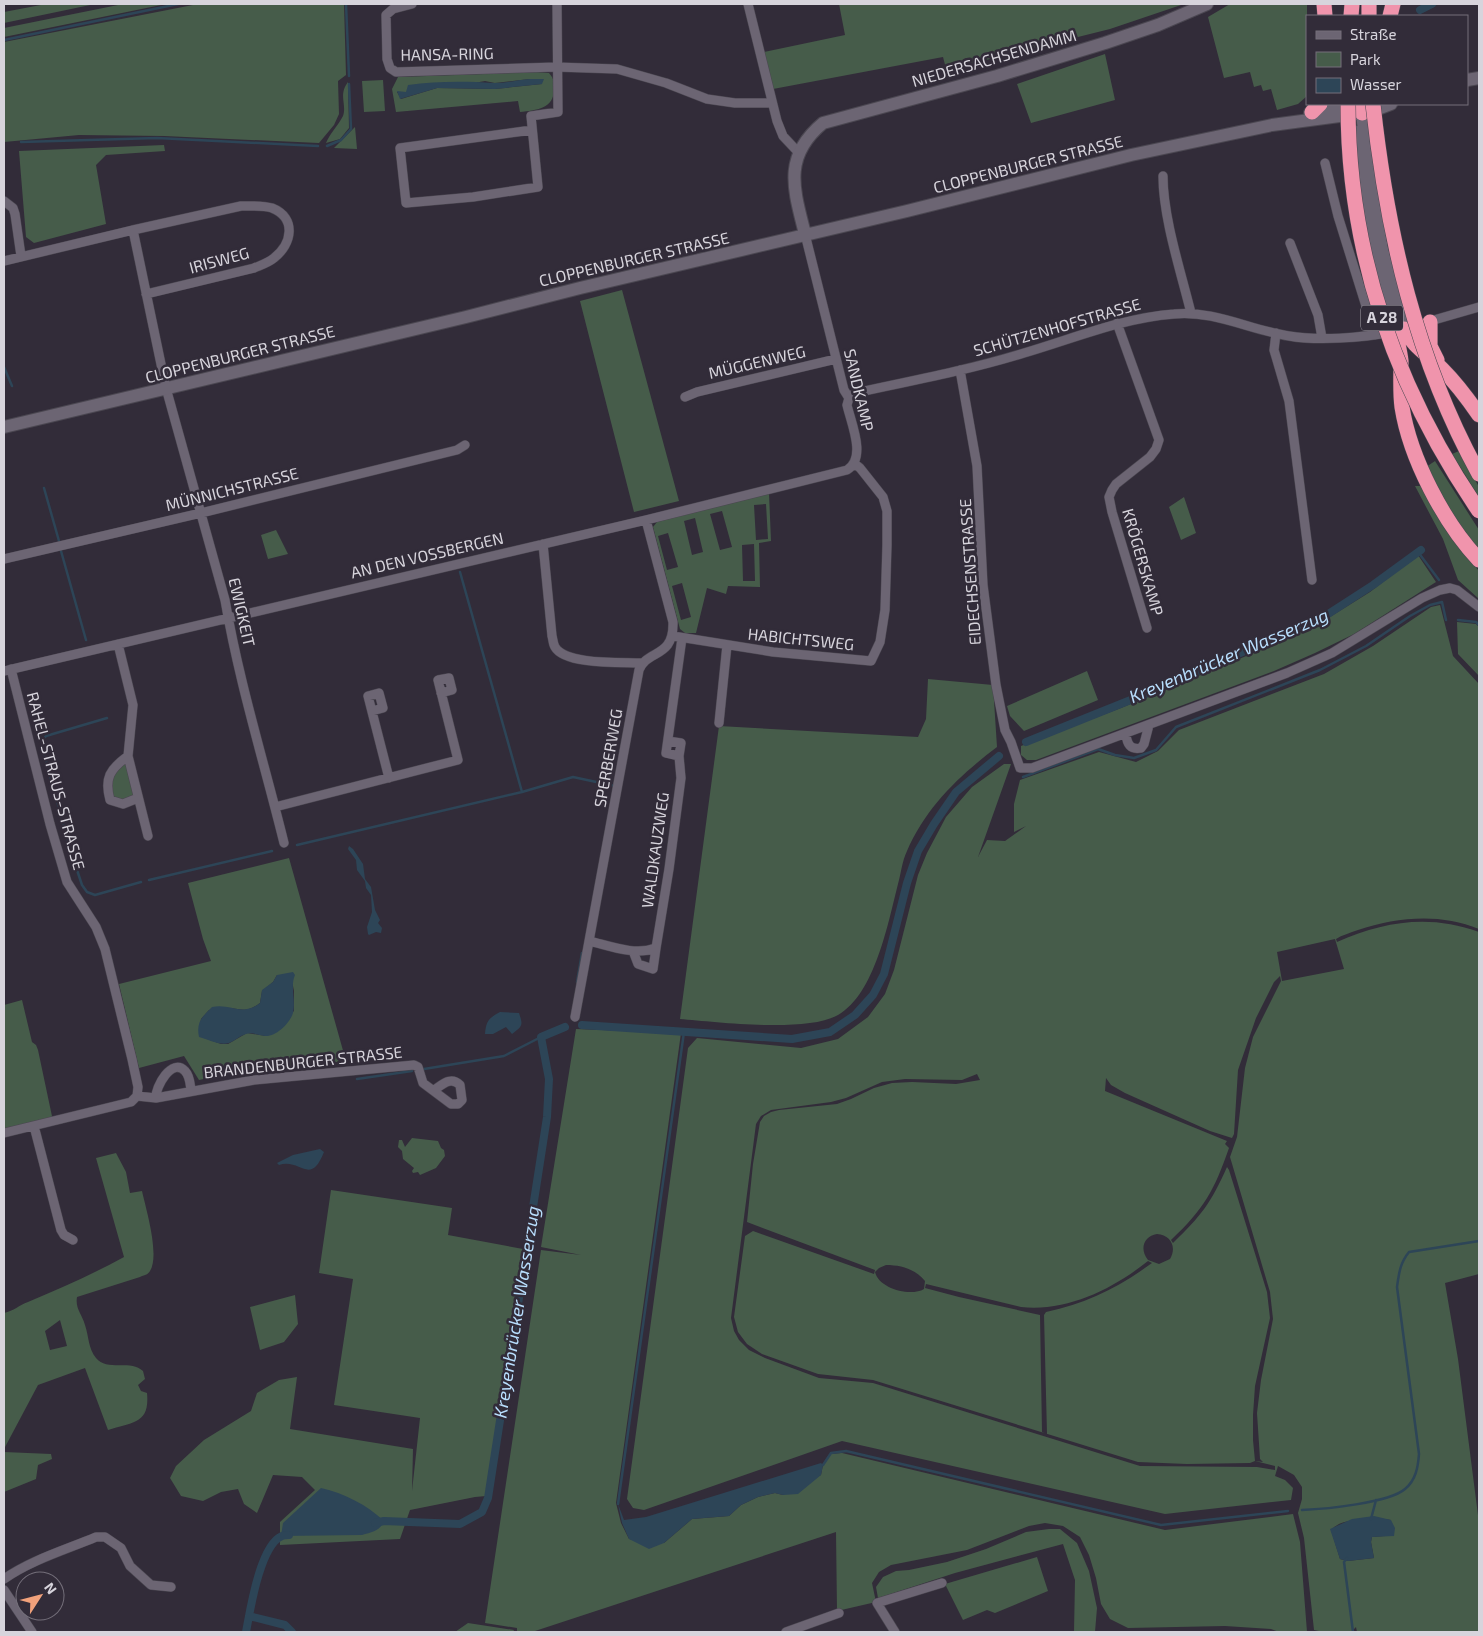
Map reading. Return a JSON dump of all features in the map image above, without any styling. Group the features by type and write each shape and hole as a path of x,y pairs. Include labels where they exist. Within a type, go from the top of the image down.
{"highway":[{"name":"A 28","path":"1358,106 1386,201 1409,302 1425,352 1445,405 1479,474"},
{"name":"A 28","path":"1358,106 1348,127 1354,199 1368,272 1379,309 1398,362 1425,422 1447,463 1479,511"},
{"path":"1430,322 1432,352 1441,368"},
{"path":"1400,330 1441,368 1465,395 1479,415"},
{"path":"1400,330 1402,407 1411,444 1429,486 1451,522 1479,560"}],"main road":[{"name":"NIEDERSACHSENDAMM","path":"798,152 811,134 823,123 830,120 997,76 1105,43 1158,26 1207,4"},
{"name":"CLOPPENBURGER STRASSE","path":"1272,125 1316,108 1358,106 1378,109 1388,105"},
{"path":"1358,106 1361,178 1370,239 1400,330"},
{"name":"CLOPPENBURGER STRASSE","path":"4,428 1131,156 1358,106"},
{"path":"798,152 795,161 793,184 805,234"}],"street":[{"name":"HANSA-RING","path":"412,4 393,9 386,15 387,59 390,68 396,72 556,67 617,69 666,83 707,98 735,104 772,103"},
{"path":"532,130 400,148 406,203 473,197 538,187 531,116 558,112 556,67 557,4"},
{"path":"748,4 772,103 783,136 798,152"},
{"path":"1326,163 1338,216 1375,335"},
{"path":"1163,176 1163,190 1167,210 1191,313"},
{"path":"4,201 8,203 15,214 22,256"},
{"name":"IRISWEG","path":"4,261 242,206 271,208 282,214 288,221 290,230 287,242 269,262 254,268 146,294"},
{"name":"EWIGKEIT","path":"133,230 166,388 225,600 250,712 284,843"},
{"name":"SANDKAMP","path":"805,234 844,390 849,398 847,404 858,452 855,464"},
{"path":"1290,243 1318,316 1322,338"},
{"name":"SCHÜTZENHOFSTRASSE","path":"849,398 855,393 960,370 1025,353 1117,323 1143,317 1191,313 1220,318 1276,333 1303,338 1322,338 1375,335 1430,322 1479,307"},
{"name":"KRÖGERSKAMP","path":"1117,323 1159,440 1156,449 1150,457 1116,484 1109,497 1147,628"},
{"path":"1276,333 1274,350 1289,401 1312,580"},
{"name":"MÜGGENWEG","path":"685,397 697,392 836,359"},
{"name":"EIDECHSENSTRASSE","path":"960,370 977,466 983,585 996,685 1004,730 1011,742 1020,768 1032,768 1126,734"},
{"name":"MÜNNICHSTRASSE","path":"4,559 457,450 465,444"},
{"name":"AN DEN VOSSBERGEN","path":"8,670 844,472 855,464"},
{"name":"HABICHTSWEG","path":"678,637 774,652 871,661 880,642 884,617 887,519 883,498 855,464"},
{"path":"543,544 552,636 555,648 566,656 579,660 642,663 658,654 678,637 646,520"},
{"path":"1149,725 1144,744 1141,748 1131,748 1127,743 1126,734 1149,725 1287,674 1332,653 1422,598 1440,590 1450,588 1456,590 1479,607"},
{"name":"WALDKAUZWEG","path":"633,951 638,964 653,969 669,869 680,778 679,756 666,753 678,637"},
{"path":"118,644 133,705 128,756 148,836"},
{"name":"HABICHTSWEG","path":"719,723 727,645"},
{"name":"SPERBERWEG","path":"575,1017 639,670 642,663"},
{"name":"RAHEL-STRAUS-STRASSE","path":"8,670 67,882 96,927 104,949 132,1059 138,1087 137,1096"},
{"path":"275,807 458,760 441,693"},
{"path":"372,711 389,778"},
{"path":"128,756 111,769 106,786 110,800 123,804 138,798"},
{"path":"589,941 633,951 656,948"},
{"name":"BRANDENBURGER STRASSE","path":"137,1096 156,1098 191,1090 254,1080 414,1065 418,1066 423,1083 434,1090"},
{"name":"BRANDENBURGER STRASSE","path":"156,1098 156,1092 164,1077 170,1070 175,1068 181,1068 188,1075 191,1090"},
{"path":"4,1134 131,1102 137,1096"},
{"path":"34,1126 61,1230 73,1240"},
{"path":"4,1580 14,1572 38,1561 96,1538 105,1537 121,1548 130,1566 152,1585 171,1587"},
{"path":"895,1632 877,1603 942,1583"},
{"path":"4,1590 32,1632"},
{"path":"786,1632 839,1613"}],"green space":[{"path":"46,4 95,4 4,23 4,12"},
{"path":"123,4 166,4 4,37 4,28"},
{"path":"198,4 344,4 346,75 338,81 339,114 334,125 319,143 164,136 79,135 4,142 4,42"},
{"path":"839,4 1184,4 1110,29 986,60 948,76 943,57 773,89 764,52 845,35"},
{"path":"1230,4 1307,4 1306,97 1298,104 1277,110 1271,89 1263,91 1261,85 1254,87 1250,72 1224,78 1208,17"},
{"path":"1105,54 1115,100 1031,123 1017,84"},
{"path":"549,73 553,81 554,94 552,100 544,107 520,112 518,101 396,112 392,89 398,77","holes":["530,79 542,84 495,89 437,88 401,99 397,92 406,92 446,82 474,83 485,81 495,83"]},
{"path":"383,80 385,111 364,112 362,81"},
{"path":"348,82 349,128 340,139 326,143 343,116 343,95"},
{"path":"355,127 357,149 334,148"},
{"path":"164,145 165,151 106,155 96,165 106,224 34,243 26,237 19,151"},
{"path":"622,290 679,501 634,512 580,301"},
{"path":"1459,451 1479,487 1479,497 1452,454"},
{"path":"1435,461 1479,530 1479,551 1459,525 1426,467"},
{"path":"1415,486 1421,486 1447,532 1479,571 1479,599 1458,580 1443,539"},
{"path":"769,493 771,541 759,543 760,587 728,586 726,594 707,588 696,633 685,633 680,629 653,527 657,522","holes":["766,504 768,539 756,540 754,505","722,511 732,547 720,550 710,514","695,518 703,552 692,555 684,521","668,533 678,567 667,570 658,536","754,544 755,581 743,581 742,545","682,583 691,617 681,620 672,586"]},
{"path":"1184,497 1196,533 1181,540 1169,507"},
{"path":"276,530 288,554 268,559 261,535"},
{"path":"1418,555 1436,582 1354,634 1274,671 1036,760 1027,760 1021,755 1021,746 1121,708 1268,647 1322,622 1370,592"},
{"path":"1440,605 1453,656 1479,684 1479,929 1464,924 1434,919 1403,920 1373,926 1336,939 1337,942 1372,929 1407,922 1443,923 1479,932 1479,1274 1445,1283 1458,1359 1479,1523 1479,1632 1357,1632 1356,1627 1351,1632 1314,1630 1304,1538 1298,1513 1302,1499 1302,1487 1294,1475 1278,1466 1275,1476 1285,1480 1293,1488 1291,1500 1165,1514 842,1441 644,1510 633,1508 627,1499 688,1048 697,1038 801,1048 838,1039 868,1017 885,994 894,970 918,875 946,817 972,787 1004,764 1011,764 978,857 987,840 1005,841 1026,826 1014,832 1014,804 1020,780 1099,752 1136,762 1158,751 1179,730 1324,674 1373,646 1431,607","holes":["1335,939 1344,969 1282,981 1277,952","1280,976 1281,981 1253,1037 1245,1068 1237,1137 1230,1157 1270,1292 1273,1319 1261,1380 1257,1413 1260,1459 1263,1462 1255,1461 1253,1440 1255,1386 1270,1318 1267,1292 1227,1167 1216,1190 1191,1225 1173,1243 1171,1240 1192,1219 1213,1188 1229,1148 1225,1144 1227,1141 1105,1091 1106,1078 1111,1085 1125,1093 1210,1131 1232,1138 1234,1134 1238,1070 1256,1018 1274,982","977,1074 980,1080 956,1084 892,1083 874,1088 837,1104 779,1110 764,1116 760,1122 753,1164 747,1222 875,1270 874,1274 753,1231 745,1236 734,1317 738,1332 747,1344 762,1354 818,1374 873,1380 1045,1433 1042,1432 1040,1315 925,1288 926,1284 1021,1307 1038,1308 1055,1306 1089,1296 1120,1281 1148,1261 1152,1263 1102,1294 1046,1312 1044,1315 1047,1434 1138,1462 1187,1464 1250,1463 1255,1461 1275,1466 1275,1470 1257,1467 1140,1466 873,1383 819,1378 749,1350 739,1340 734,1331 731,1318 756,1124 761,1116 771,1110 831,1102 846,1098 882,1082 905,1079 962,1080","1157,1234 1169,1239 1173,1246 1170,1259 1159,1264 1148,1260 1143,1247 1149,1237","886,1265 907,1268 917,1273 925,1281 924,1289 911,1292 896,1290 883,1283 875,1272","1370,1517 1391,1520 1385,1536 1372,1537 1374,1558 1348,1561 1340,1559 1331,1530 1335,1526"]},
{"path":"1457,622 1476,624 1479,627 1479,676 1458,654"},
{"path":"1087,671 1098,700 1024,731 1010,716 1007,706"},
{"path":"928,679 993,685 997,747 945,793 915,835 904,859 890,918 878,956 871,975 862,991 851,1005 838,1015 805,1024 761,1025 680,1019 719,726 918,737 926,719"},
{"path":"128,756 138,798 123,804 110,800 111,769"},
{"path":"289,858 344,1054 338,1062 253,1069 199,1080 184,1056 139,1068 119,984 211,961 188,883","holes":["277,975 292,981 294,1011 266,1036 247,1033 228,1044 221,1044 199,1036 201,1019 209,1010 224,1008 245,1010 252,1008 260,1003 262,991 273,982"]},
{"path":"22,1000 32,1042 38,1050 53,1121 4,1132 4,1005"},
{"path":"576,1029 681,1033 616,1503 621,1523 629,1539 664,1543 692,1519 729,1516 741,1505 758,1497 775,1493 783,1495 821,1475 823,1465 831,1454 842,1453 1165,1530 1293,1514 1300,1542 1307,1632 1279,1632 1271,1629 1225,1626 1128,1628 1110,1619 1101,1604 1089,1555 1080,1537 1063,1526 1045,1523 1029,1526 967,1550 891,1565 879,1572 872,1583 876,1602 837,1611 836,1532 532,1632 517,1632 517,1628 485,1623 541,1250 581,1255 541,1247"},
{"path":"412,1138 438,1141 444,1150 445,1156 436,1168 420,1175 418,1172 413,1173 414,1168 403,1159 402,1151 398,1147 399,1140 402,1140 405,1147"},
{"path":"116,1153 126,1172 130,1193 142,1191 153,1243 153,1264 146,1275 77,1297 77,1305 85,1325 91,1350 96,1358 106,1364 132,1366 143,1371 145,1379 138,1385 141,1391 147,1393 146,1411 143,1416 132,1423 108,1430 85,1368 38,1385 4,1449 4,1313 77,1281 124,1257 96,1158","holes":["60,1320 67,1346 50,1350 45,1331"]},
{"path":"331,1190 452,1208 448,1235 523,1249 486,1496 410,1510 400,1539 280,1545 280,1522 315,1490 302,1477 273,1475 257,1513 244,1504 238,1489 221,1492 203,1501 181,1496 170,1478 176,1466 204,1440 251,1411 257,1393 279,1380 297,1377 290,1429 413,1449 412,1491 420,1418 334,1405 353,1279 319,1273"},
{"path":"295,1295 298,1324 284,1342 260,1350 250,1307"},
{"path":"4,1452 51,1454 52,1459 38,1465 36,1479 4,1492"},
{"path":"1060,1529 1077,1543 1089,1571 1097,1608 1095,1632 1074,1632 1075,1580 1063,1544 955,1573 878,1598 876,1587 883,1577 896,1571 947,1562 986,1549 1026,1532"},
{"path":"1037,1557 1048,1591 995,1613 987,1610 963,1620 945,1584"},
{"path":"468,1623 514,1630 513,1632 455,1632"}],"water":[{"path":"544,79 542,84 495,89 437,88 400,99 397,91 406,92 408,85 419,84 451,82 498,83"},
{"path":"349,846 363,864 365,879 371,887 375,910 380,920 378,923 382,928 381,933 368,934 367,927 372,912 371,895 366,888 365,881 357,870 356,860 348,849"},
{"path":"293,972 295,975 293,984 293,1013 286,1025 278,1032 269,1036 248,1033 225,1044 199,1037 199,1024 212,1007 248,1009 254,1007 260,1003 262,990 273,982 277,975"},
{"path":"500,1012 519,1013 520,1027 512,1034 506,1027 493,1034 485,1034 489,1020"},
{"path":"320,1149 324,1152 319,1162 314,1168 309,1170 287,1164 279,1165 277,1163 293,1155"},
{"path":"821,1463 823,1465 821,1475 798,1494 783,1495 775,1493 758,1497 741,1505 729,1516 692,1519 664,1543 649,1549 629,1539 622,1523 618,1504 624,1520 646,1517"},
{"path":"321,1488 347,1496 363,1505 384,1521 375,1531 362,1535 281,1536 283,1523"},
{"path":"1374,1516 1391,1520 1395,1528 1394,1536 1372,1537 1374,1558 1348,1561 1340,1559 1330,1529 1352,1519"}],"waterway":[{"path":"4,40 178,4"},
{"path":"346,4 349,76"},
{"name":"Kreyenbrücker Wasserzug","path":"1420,10 1432,4"},
{"path":"327,146 341,140 351,129 349,84"},
{"path":"21,142 157,138 318,146"},
{"path":"4,367 12,386"},
{"path":"44,488 59,541"},
{"name":"Kreyenbrücker Wasserzug","path":"1026,742 1153,691 1325,616 1373,585 1421,550"},
{"path":"61,551 86,640"},
{"path":"1418,552 1439,580"},
{"path":"460,572 522,792 573,777 615,786"},
{"path":"1023,777 1098,749 1115,755 1134,758 1156,750 1176,727 1320,670 1366,646 1410,616 1430,605 1442,602 1446,620"},
{"path":"1458,620 1476,622 1479,625"},
{"path":"107,718 46,736 42,741 44,754 72,855 82,885 87,892 95,895 141,882"},
{"name":"Kreyenbrücker Wasserzug","path":"582,1025 792,1039 830,1032 855,1015 873,995 884,974 907,883 918,851 934,824 956,792 999,756"},
{"path":"297,845 522,792"},
{"path":"149,880 272,851"},
{"path":"577,982 582,953"},
{"name":"Kreyenbrücker Wasserzug","path":"375,1523 384,1521 460,1524 482,1512 488,1498 547,1117 549,1079 541,1037 565,1027"},
{"path":"618,1504 684,1032"},
{"path":"424,1069 504,1056 541,1037"},
{"path":"357,1079 412,1071"},
{"path":"1302,1510 1371,1502 1397,1494 1412,1482 1419,1454 1397,1287 1400,1268 1409,1252 1479,1241"},
{"path":"823,1465 831,1453 846,1451 1161,1525 1288,1511"},
{"path":"1371,1519 1376,1500"},
{"path":"246,1632 253,1595 262,1565 274,1542 282,1536 289,1535"},
{"path":"1347,1558 1344,1562 1353,1632"},
{"path":"249,1616 285,1625 292,1632"}]}
